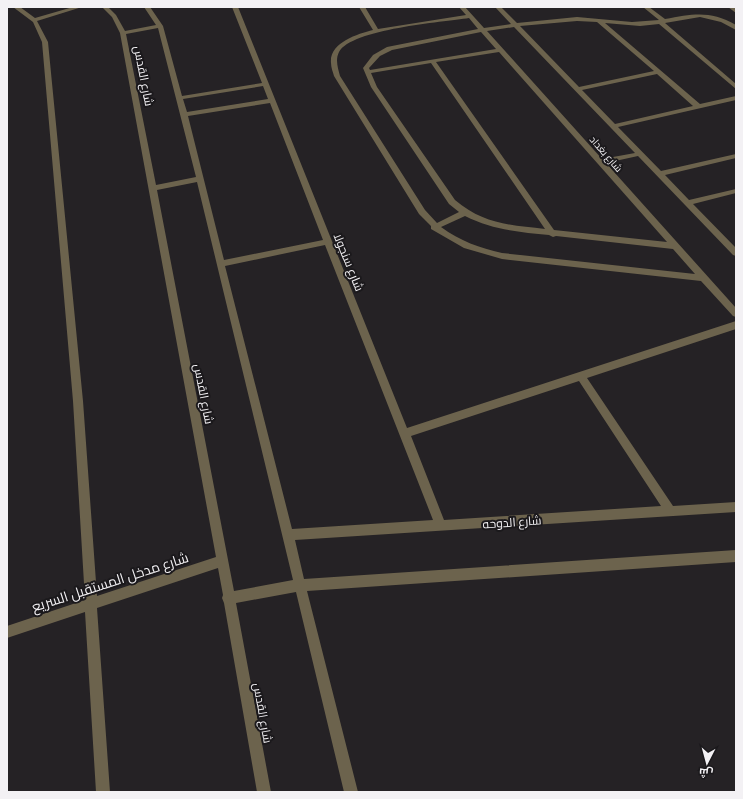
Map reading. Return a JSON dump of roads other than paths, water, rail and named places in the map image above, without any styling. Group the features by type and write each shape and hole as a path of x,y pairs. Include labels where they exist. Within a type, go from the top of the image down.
{"street":[{"path":"16,7 34,20 42,30 45,42 78,401 103,792"},
{"path":"34,20 79,7"},
{"name":"شارع القدس","path":"105,7 114,16 123,33 223,561 228,598 264,792"},
{"path":"147,7 160,26 180,98 351,792"},
{"name":"شارع سنجولا","path":"235,7 441,526"},
{"path":"362,7 376,31"},
{"name":"شارع بغداد","path":"462,7 736,314"},
{"name":"شارع بغداد","path":"498,7 736,253"},
{"path":"646,7 736,87"},
{"path":"731,7 736,11"},
{"path":"674,246 553,234 502,227 482,221 464,213 452,202 374,87 366,68 372,59 382,52 396,47 483,30 560,20 598,20 639,24 662,22 693,15 710,15 726,21 736,28"},
{"path":"470,16 376,31 353,38 343,44 336,52 332,60 333,68 422,212 434,227 453,240 476,250 502,256 703,278"},
{"path":"598,20 698,107"},
{"path":"123,33 160,26"},
{"path":"367,72 500,50"},
{"path":"432,61 553,234"},
{"path":"577,89 659,72"},
{"path":"180,98 266,84"},
{"path":"613,126 736,98"},
{"path":"184,115 273,100"},
{"path":"600,162 639,154"},
{"path":"659,174 736,156"},
{"path":"152,188 199,179"},
{"path":"687,203 736,191"},
{"path":"434,227 464,213"},
{"path":"220,264 328,242"},
{"path":"404,434 736,325"},
{"path":"581,376 670,511"},
{"name":"شارع الدوحه","path":"288,535 736,506"},
{"path":"228,598 300,585 736,556"},
{"name":"شارع مدخل المستقبل السريع","path":"7,632 91,603 223,561"}]}
